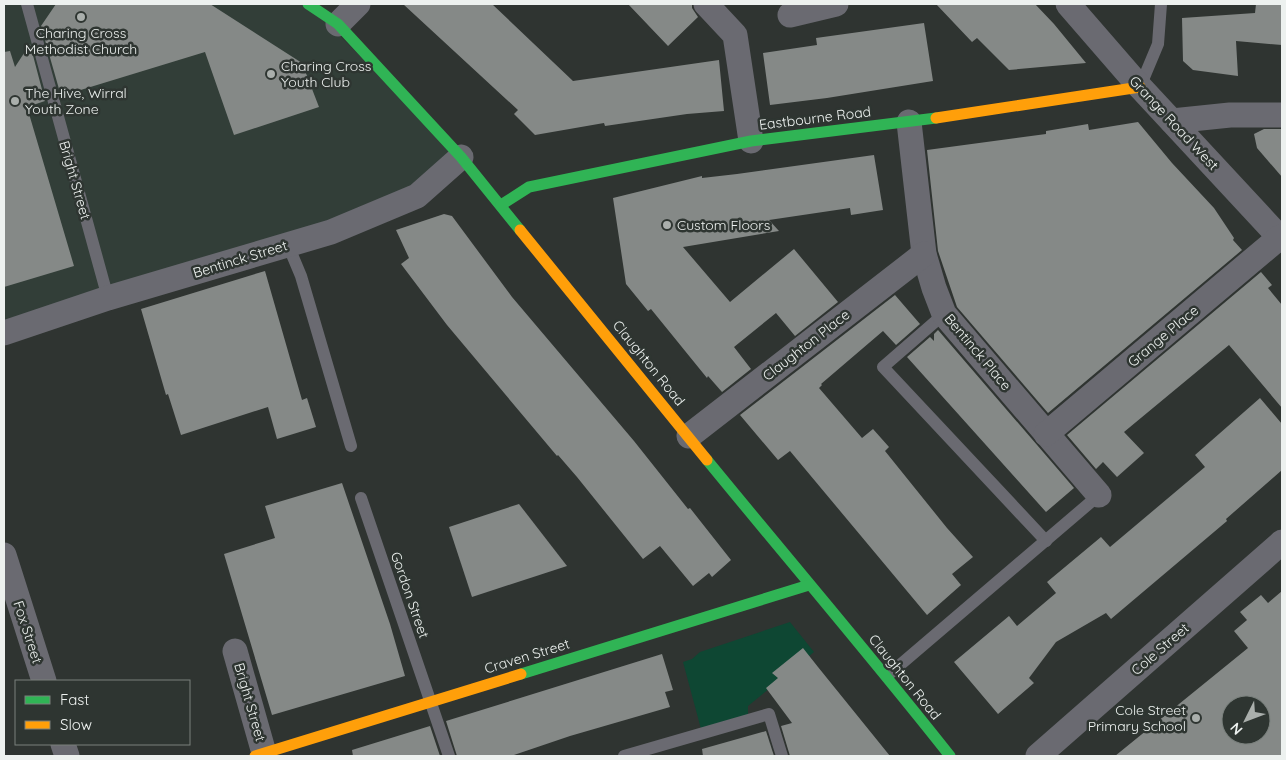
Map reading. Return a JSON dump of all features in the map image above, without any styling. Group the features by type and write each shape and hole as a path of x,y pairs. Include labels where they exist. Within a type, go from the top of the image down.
{"street":[{"name":"Claughton Road","path":"308,4 338,24 461,158 809,585 887,676 950,756"},
{"path":"338,24 358,4"},
{"path":"706,4 735,35 750,141"},
{"path":"790,15 835,4"},
{"name":"Grange Road West","path":"1068,4 1140,86 1281,239"},
{"name":"Eastbourne Road","path":"500,205 529,187 750,141 909,122 1140,86"},
{"path":"1172,121 1230,115 1282,115"},
{"name":"Bentinck Place","path":"909,122 924,254 944,314 1100,495"},
{"name":"Bentinck Street","path":"4,333 108,298 331,232 416,196 461,158"},
{"name":"Grange Place","path":"1046,434 1281,239"},
{"name":"Claughton Place","path":"689,436 924,254"},
{"name":"Cole Street","path":"1038,756 1282,542"},
{"name":"Fox Street","path":"4,555 44,680"},
{"name":"Craven Street","path":"260,755 809,585"},
{"name":"Bright Street","path":"235,651 260,755"}],"lane":[{"name":"Bright Street","path":"27,4 108,298"},
{"path":"1140,86 1158,44 1161,4"},
{"path":"288,245 301,276 351,446"},
{"path":"944,314 883,367 1046,541"},
{"path":"887,676 1100,495"},
{"name":"Gordon Street","path":"361,498 449,756"},
{"path":"624,756 769,714 782,756"}],"shaded area":[{"path":"4,4 308,4 461,157 417,196 4,343"}],"green space":[{"path":"790,622 814,652 748,706 748,715 701,729 683,662 692,659 700,652"}],"building":[{"path":"56,4 210,4 302,63 319,107 234,135 205,52 61,96 41,26"},
{"path":"403,4 492,4 573,81 719,60 724,111 687,114 605,126 604,123 535,135 514,114 518,110"},
{"path":"628,4 692,4 692,8 698,17 668,46"},
{"path":"936,4 1035,4 1086,63 1009,70 977,38 972,42"},
{"path":"1256,4 1282,4 1282,45 1236,41 1238,76 1193,70 1183,61 1182,18 1255,13"},
{"path":"924,23 933,81 770,105 763,53 817,45 816,38"},
{"name":"The Hive, Wirral Youth Zone","path":"30,44 45,101 27,107 74,266 4,287 4,52 10,51 15,67"},
{"path":"1138,122 1172,163 1214,208 1234,238 1233,240 1242,250 1048,413 957,307 938,251 927,150 1046,134 1046,131 1088,124 1089,130"},
{"path":"1264,129 1282,129 1282,177 1257,148 1254,134"},
{"path":"874,155 883,210 851,215 850,208 769,220 779,231 683,247 730,302 794,249 838,302 795,336 776,313 734,347 751,369 722,392 708,376 707,378 651,309 648,311 626,284 613,198 702,176 702,178 737,174"},
{"path":"444,214 452,216 512,297 634,441 688,509 690,508 731,560 712,577 709,573 693,586 660,546 643,559 577,477 557,456 447,325 401,264 409,258 396,230"},
{"path":"265,271 302,400 307,398 316,427 277,439 268,407 181,435 168,394 166,395 141,309"},
{"path":"1261,272 1272,285 1268,288 1282,305 1282,408 1229,345 1124,432 1144,453 1117,477 1103,462 1096,469 1067,435"},
{"path":"895,295 920,324 896,345 883,331 821,384 819,388 862,438 873,429 889,447 885,451 973,557 952,574 961,585 927,615 790,451 778,460 740,415"},
{"path":"938,330 1074,488 1046,512 907,357 930,337 934,341 934,334"},
{"path":"1260,398 1282,424 1282,470 1226,519 1227,521 1111,619 1106,613 1056,642 1029,678 1034,683 998,714 954,662 1009,616 1017,626 1056,593 1047,582 1101,537 1110,547 1205,467 1195,455"},
{"path":"342,483 390,624 405,676 272,715 224,554 275,538 265,506"},
{"path":"519,504 567,566 472,597 449,527"},
{"path":"1282,591 1282,756 1115,756 1248,648 1234,631 1247,620 1240,612 1261,595 1268,603"},
{"path":"803,648 890,756 790,756 781,726 792,723 766,688 778,678 772,673"},
{"path":"662,654 673,690 665,692 670,707 570,736 511,756 457,756 446,721"},
{"path":"430,726 440,756 353,756 352,750"},
{"path":"766,731 774,756 703,756 702,749"}],"traffic: fast":[{"path":"308,4 338,24 461,157 520,230"},
{"path":"501,205 529,187 751,141 936,118"},
{"path":"707,460 950,756"},
{"path":"521,674 809,585"}],"traffic: slow":[{"path":"936,118 1140,87"},
{"path":"520,230 707,460"},
{"path":"255,756 521,674"}],"place":[{"name":"Charing Cross Methodist Church","path":"81,17"},
{"name":"Charing Cross Youth Club","path":"271,74"},
{"name":"The Hive, Wirral Youth Zone","path":"15,101"},
{"name":"Custom Floors","path":"667,225"},
{"name":"Cole Street Primary School","path":"1196,718"}]}
